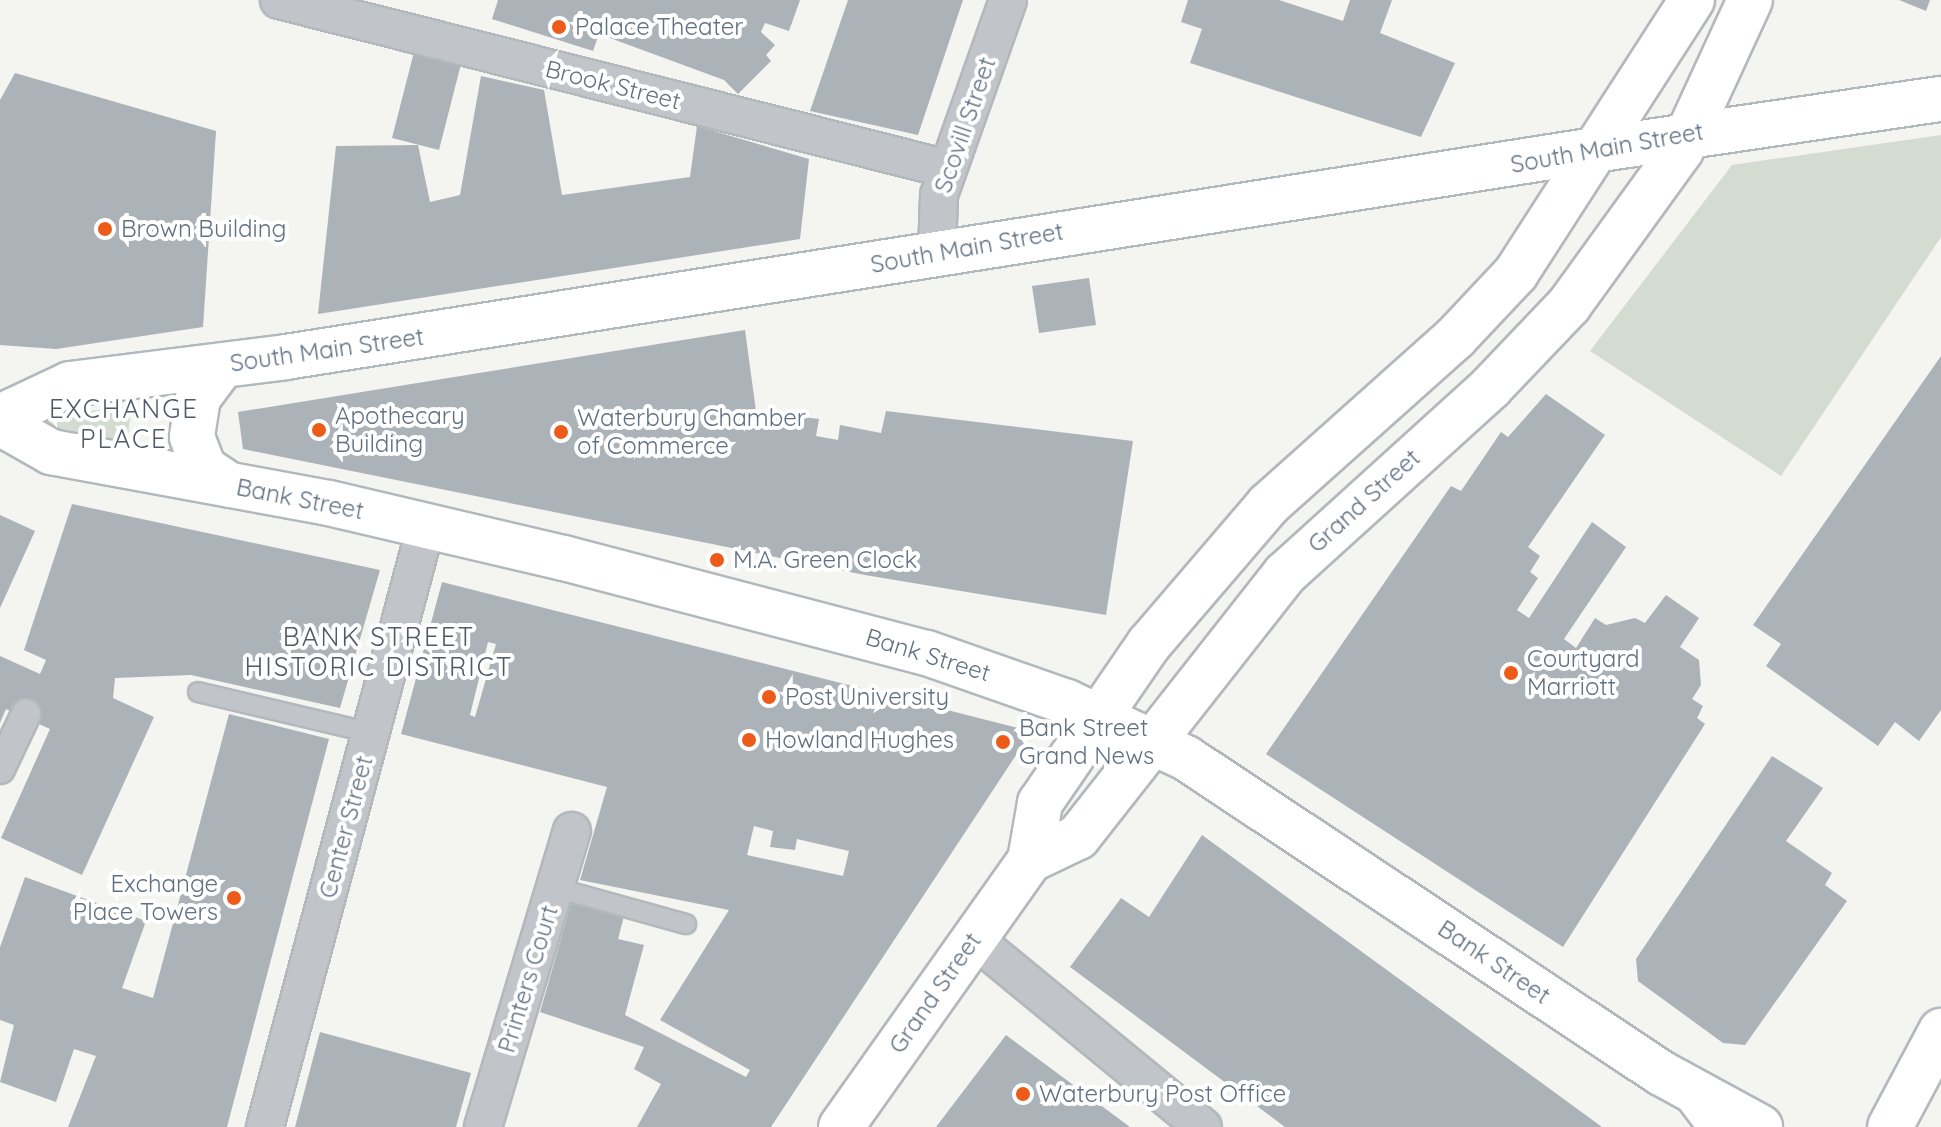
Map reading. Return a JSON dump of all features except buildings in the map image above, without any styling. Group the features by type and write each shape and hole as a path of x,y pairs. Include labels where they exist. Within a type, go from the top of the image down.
{"main road":[{"name":"Grand Street","path":"841,1127 1030,860 1040,803 1099,715 1191,590 1268,505 1493,299 1601,149 1692,0"},
{"name":"Grand Street","path":"1030,860 1078,837 1151,739 1294,565 1491,387 1569,305 1692,133 1750,0"},
{"name":"South Main Street","path":"0,420 70,384 222,366 1692,133 1941,99"},
{"path":"222,366 198,398 192,437 204,468 229,485"},
{"name":"Bank Street","path":"0,420 51,452 426,526 927,653 1099,715 1151,739 1710,1110 1760,1127"},
{"path":"1890,1127 1941,1031"}],"street":[{"name":"Brook Street","path":"279,0 948,169"},
{"name":"Scovill Street","path":"937,253 937,205 1008,0"},
{"name":"Center Street","path":"265,1127 426,526"},
{"path":"0,769 26,714"},
{"name":"Printers Court","path":"483,1127 572,831"},
{"path":"974,939 1203,1127"}],"lane":[{"path":"198,692 371,733"},
{"path":"556,888 686,924"}],"shaded area":[{"path":"1941,135 1941,237 1781,476 1590,351 1732,165"},
{"path":"131,405 127,449 27,424 37,419"}],"place":[{"name":"Palace Theater","path":"559,27"},
{"name":"Brown Building","path":"105,229"},
{"name":"Apothecary Building","path":"319,430"},
{"name":"Waterbury Chamber of Commerce","path":"561,432"},
{"name":"M.A. Green Clock","path":"717,560"},
{"name":"Courtyard Marriott","path":"1511,673"},
{"name":"Post University","path":"769,697"},
{"name":"Howland Hughes","path":"749,740"},
{"name":"Bank Street Grand News","path":"1003,742"},
{"name":"Exchange Place Towers","path":"234,898"},
{"name":"Waterbury Post Office","path":"1023,1094"}],"district":[{"name":"EXCHANGE PLACE","path":"124,424"},
{"name":"BANK STREET HISTORIC DISTRICT","path":"379,652"}]}
